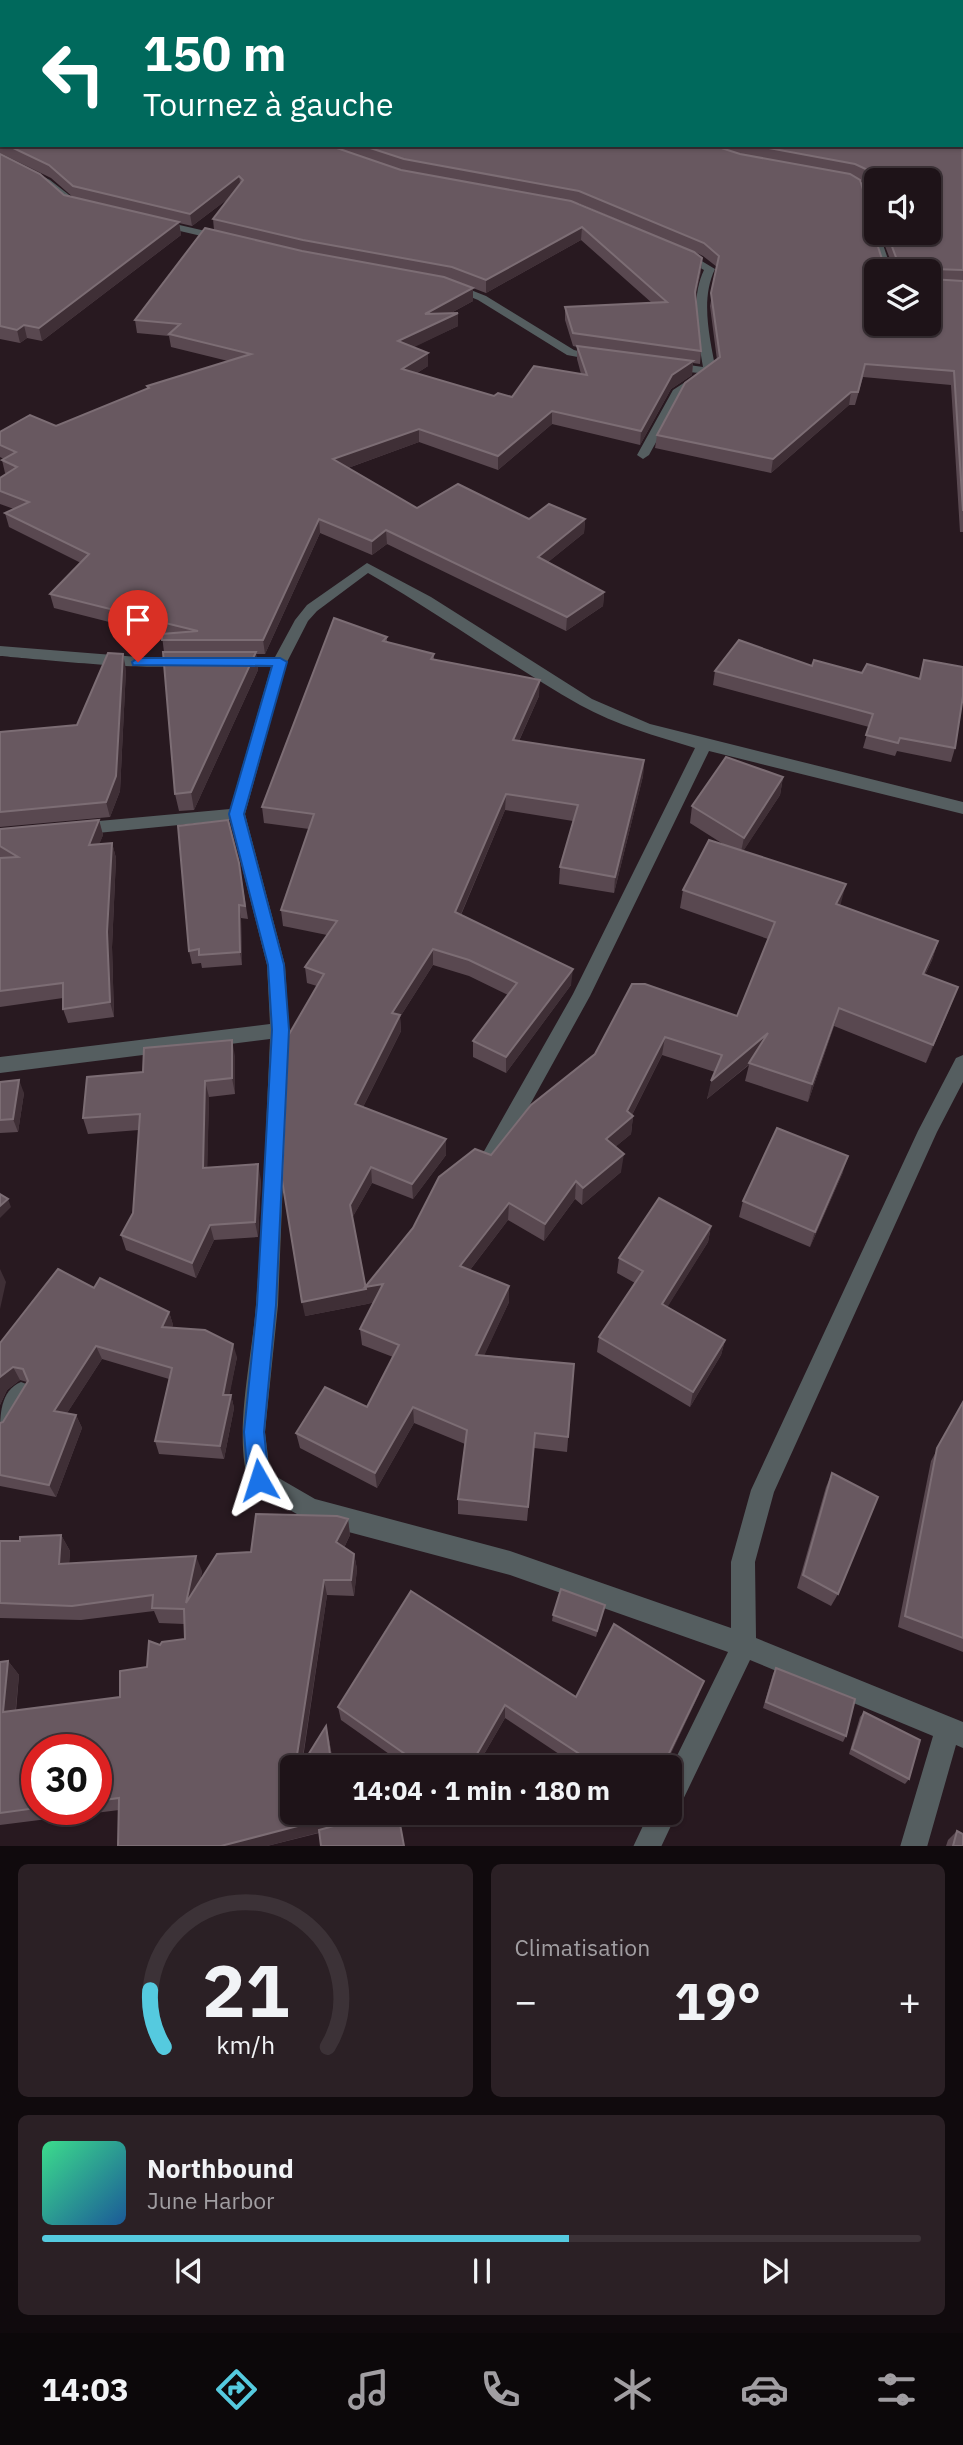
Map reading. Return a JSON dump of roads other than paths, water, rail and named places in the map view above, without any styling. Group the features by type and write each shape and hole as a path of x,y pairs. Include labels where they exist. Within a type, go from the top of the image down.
{"street":[{"path":"0,158 47,182 71,203 95,209"},
{"path":"827,177 852,182 864,188 872,214 870,220 883,259"},
{"path":"145,220 233,240"},
{"path":"673,250 698,260 710,269 705,277 702,324 710,371"},
{"path":"437,281 482,298 571,353 614,360"},
{"path":"655,365 710,371"},
{"path":"643,455 677,393 710,371"},
{"path":"913,1846 956,1732 744,1645 510,1563 311,1510 259,1480 254,1432 267,1305 280,1030 276,965 237,814 280,662 302,620 312,608 367,568 426,600 587,702 645,728 963,808"},
{"path":"0,651 138,662 280,662"},
{"path":"493,1153 581,996 704,745"},
{"path":"56,831 237,814"},
{"path":"0,1065 280,1030"},
{"path":"682,1774 744,1645 743,1562 763,1490 928,1131 963,1063"},
{"path":"0,1425 20,1393"},
{"path":"646,1846 657,1825"}]}
